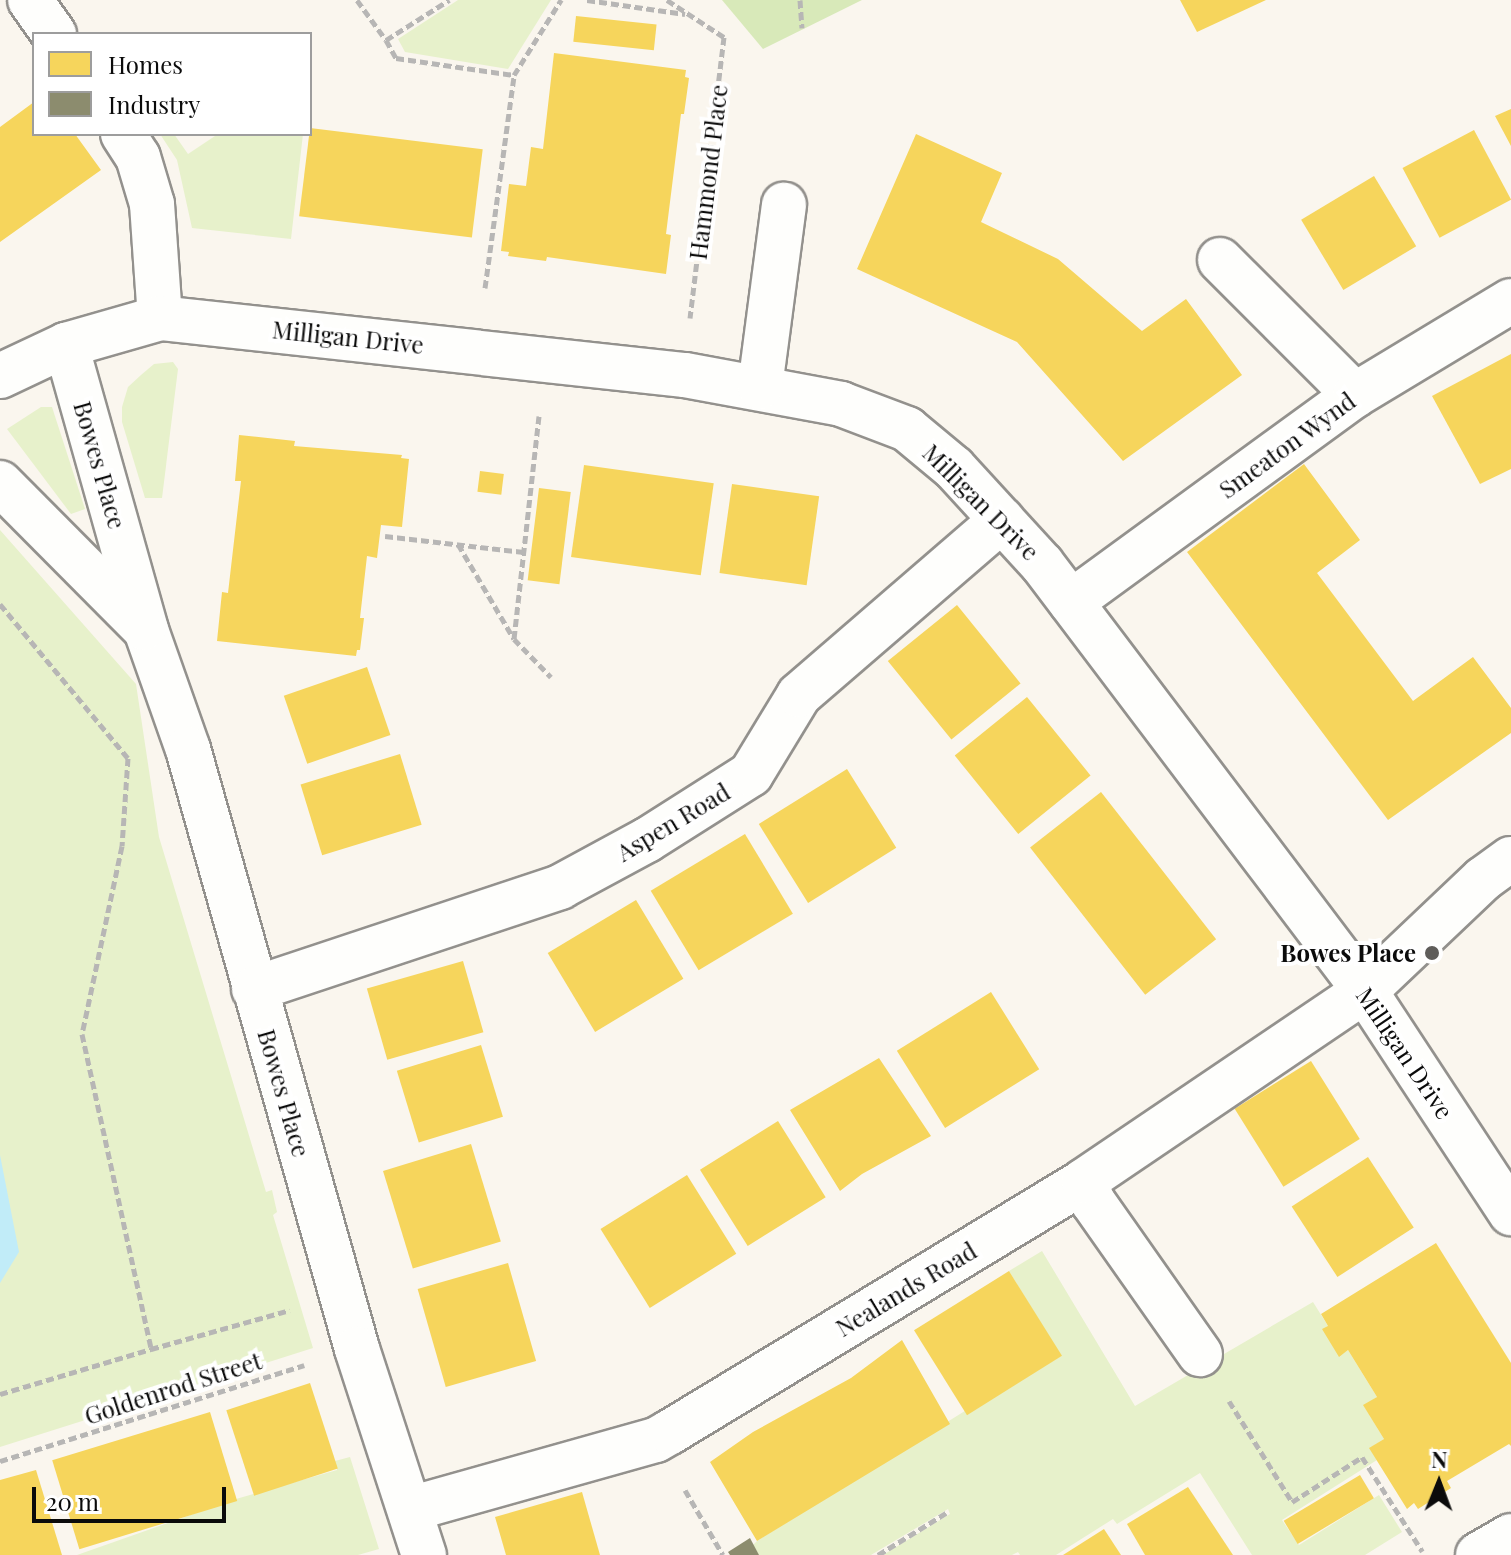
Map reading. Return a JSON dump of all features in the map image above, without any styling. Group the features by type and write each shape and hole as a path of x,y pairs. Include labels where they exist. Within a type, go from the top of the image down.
{"street":[{"path":"30,0 53,32"},
{"path":"124,136 138,157 152,204 160,318"},
{"path":"760,387 784,205"},
{"path":"1220,260 1355,395"},
{"name":"Smeaton Wynd","path":"1071,602 1355,395 1511,301"},
{"name":"Milligan Drive","path":"0,376 66,345 160,318 685,375 841,404 907,429 954,468 1071,602 1365,991 1511,1213"},
{"name":"Bowes Place","path":"66,345 146,630 188,749 357,1349 424,1555"},
{"name":"Bowes Place","path":"0,483 146,630"},
{"name":"Aspen Road","path":"254,989 560,887 660,832 751,774 799,695 1002,520"},
{"name":"Nealands Road","path":"410,1509 656,1440 1084,1181 1365,991 1483,879 1511,859"},
{"path":"1084,1181 1093,1202 1200,1354"},
{"path":"1478,1555 1511,1536"}],"path":[{"path":"357,0 396,58 514,75"},
{"path":"386,40 449,0"},
{"path":"485,288 514,75 561,0"},
{"path":"587,0 689,15"},
{"name":"Hammond Place","path":"667,0 724,37 685,375"},
{"path":"800,0 802,28"},
{"path":"514,639 545,359"},
{"path":"385,536 524,552"},
{"path":"457,543 514,639 551,677"},
{"path":"0,604 128,758 122,846 82,1034 151,1349"},
{"path":"0,1394 342,1295"},
{"name":"Goldenrod Street","path":"0,1461 357,1349"},
{"path":"1200,1354 1292,1502 1362,1457 1425,1555"},
{"path":"656,1440 723,1555"},
{"path":"878,1555 946,1513"}],"green space":[{"path":"458,0 551,0 508,69 405,52 398,39"},
{"path":"722,0 862,0 763,49"},
{"path":"161,136 175,136 188,154 215,136 303,136 291,239 192,228 177,160"},
{"path":"173,362 178,369 162,498 145,498 122,422 122,407 128,387 141,375 154,364"},
{"path":"41,407 52,407 85,509 71,514 7,429"},
{"path":"0,530 136,684 159,837 266,1192 272,1190 277,1212 273,1215 313,1348 0,1447"},
{"path":"1042,1251 1135,1406 1313,1302 1328,1326 1339,1356 1348,1350 1377,1397 1364,1406 1384,1439 1370,1448 1377,1460 1282,1520 1299,1545 1379,1495 1402,1532 1365,1555 1252,1555 1200,1473 1117,1524 1113,1519 1056,1555 1020,1555 1018,1552 1012,1555 883,1555 950,1514 948,1509 871,1555 759,1555 753,1545 757,1541 968,1409 1061,1356 1009,1271"},
{"path":"350,1457 379,1549 358,1555 77,1555 236,1499 337,1470 335,1461"}],"water":[{"path":"0,1155 19,1252 0,1283"}],"building: Homes":[{"path":"1180,0 1266,0 1197,32"},
{"path":"576,16 657,24 654,50 573,42"},
{"path":"554,53 686,70 685,77 689,78 684,114 681,114 666,234 671,235 666,274 547,257 546,261 508,256 509,252 501,251 509,184 526,186 531,147 543,149"},
{"path":"32,103 32,136 76,136 101,170 0,242 0,127"},
{"path":"1511,109 1511,146 1495,116"},
{"path":"312,128 483,149 472,238 299,216"},
{"path":"1474,130 1511,200 1440,238 1402,168"},
{"path":"916,134 1002,173 981,222 1058,259 1142,331 1186,299 1242,375 1123,461 1017,342 857,269"},
{"path":"1374,176 1416,246 1343,290 1301,220"},
{"path":"1511,354 1511,469 1480,484 1432,396"},
{"path":"239,435 295,441 294,446 402,455 401,458 409,459 402,527 381,525 377,558 367,556 360,618 364,618 360,650 357,650 356,656 217,641 222,592 228,593 241,481 235,481"},
{"path":"1304,464 1360,540 1317,573 1413,701 1473,657 1511,708 1511,733 1388,820 1187,552"},
{"path":"584,465 714,483 701,575 571,557"},
{"path":"480,471 504,474 501,495 477,492"},
{"path":"732,484 819,496 807,585 719,573"},
{"path":"539,488 571,492 559,584 528,580"},
{"path":"957,605 1021,683 951,740 888,661"},
{"path":"367,667 390,735 307,764 284,696"},
{"path":"1027,697 1091,775 1018,834 955,756"},
{"path":"400,754 422,825 322,855 301,784"},
{"path":"847,769 896,848 808,903 759,824"},
{"path":"1101,792 1216,939 1145,995 1030,847"},
{"path":"745,834 793,914 699,970 651,891"},
{"path":"636,900 683,979 595,1032 548,953"},
{"path":"463,961 483,1032 387,1060 367,989"},
{"path":"991,992 1039,1069 945,1128 897,1051"},
{"path":"481,1045 503,1117 419,1142 397,1071"},
{"path":"879,1058 931,1136 862,1174 840,1191 790,1110"},
{"path":"1311,1061 1360,1139 1283,1187 1235,1109"},
{"path":"778,1121 826,1197 748,1246 700,1170"},
{"path":"471,1144 501,1242 413,1268 383,1171"},
{"path":"1368,1157 1414,1227 1337,1277 1292,1207"},
{"path":"687,1175 736,1254 650,1308 600,1229"},
{"path":"1436,1243 1511,1363 1511,1446 1509,1444 1447,1481 1451,1488 1418,1509 1414,1503 1407,1509 1369,1448 1384,1439 1363,1405 1377,1397 1348,1350 1339,1357 1322,1329 1328,1326 1321,1314"},
{"path":"508,1263 536,1361 446,1387 418,1289"},
{"path":"1009,1271 1062,1356 967,1415 914,1330"},
{"path":"902,1340 950,1424 757,1541 710,1462 753,1432 851,1378"},
{"path":"310,1383 338,1469 254,1496 226,1410"},
{"path":"210,1412 237,1501 79,1549 52,1460"},
{"path":"36,1470 62,1555 0,1555 0,1480"},
{"path":"1360,1475 1374,1498 1298,1544 1284,1521"},
{"path":"1188,1487 1233,1555 1145,1555 1127,1524"},
{"path":"582,1492 600,1555 506,1555 495,1517"},
{"path":"1104,1529 1121,1555 1063,1555"}],"building: Industry":[{"path":"750,1538 759,1555 730,1555 728,1552"}],"place":[{"name":"Bowes Place","path":"1432,953"}]}
